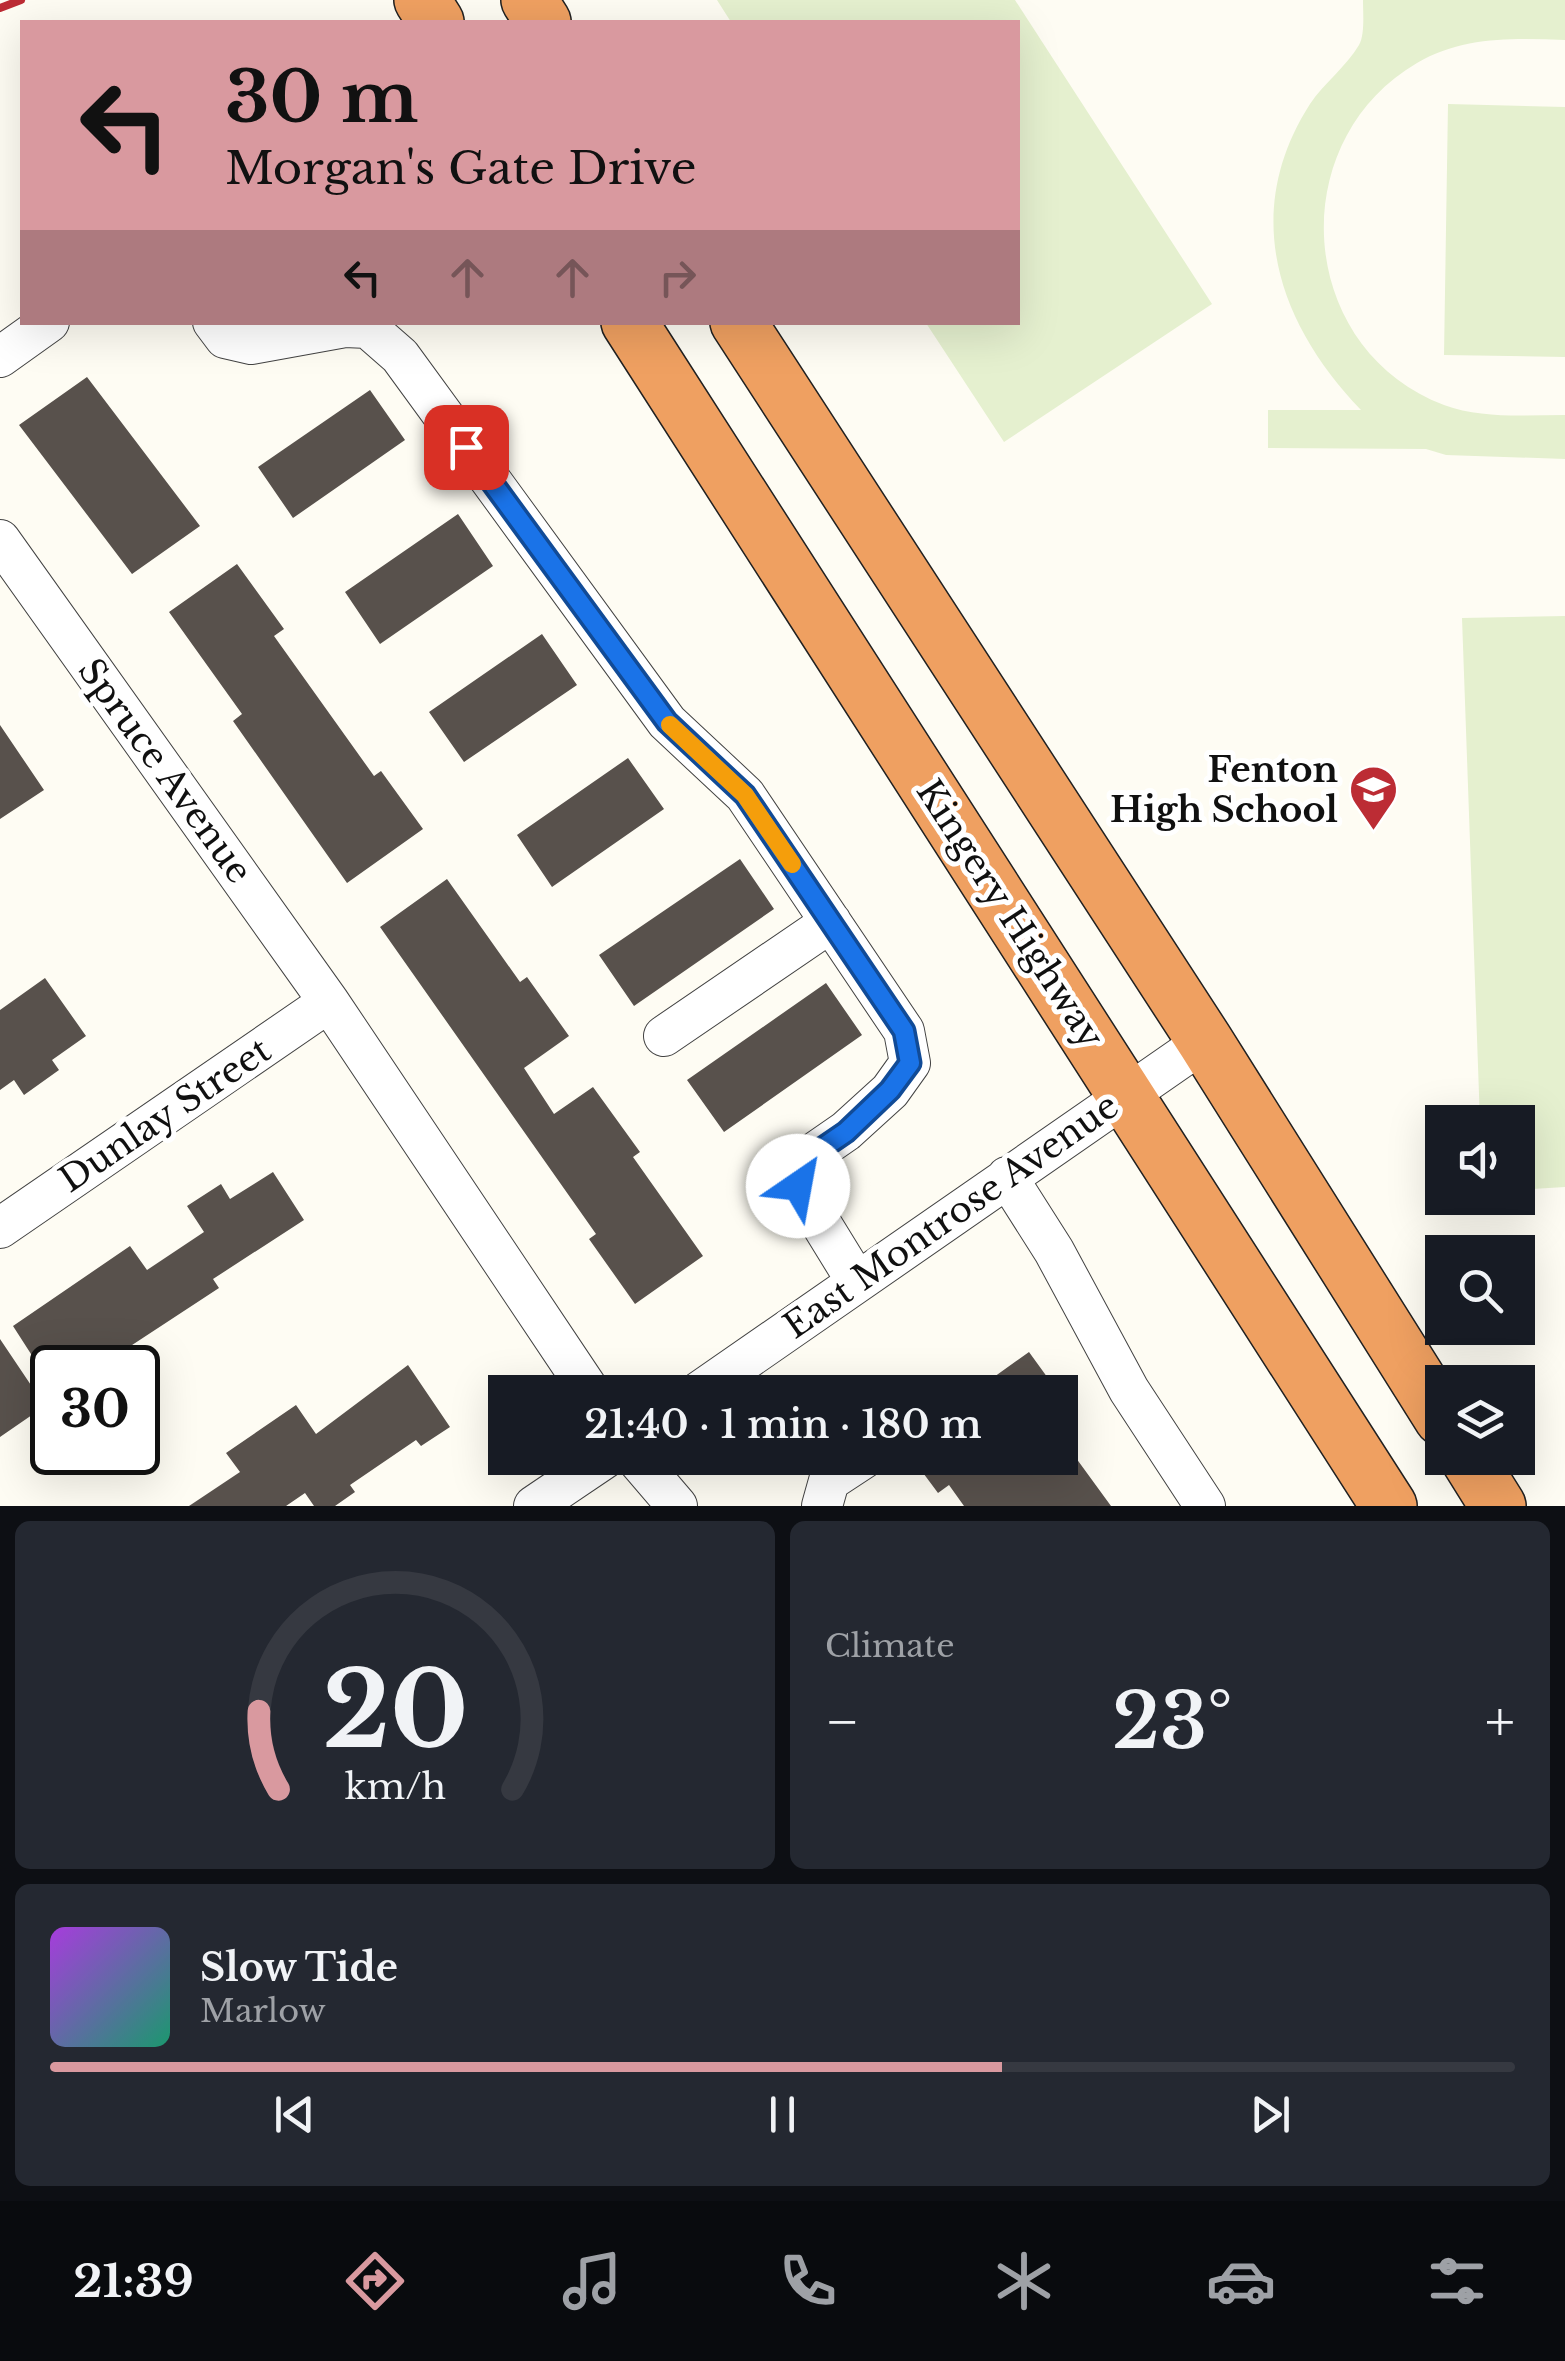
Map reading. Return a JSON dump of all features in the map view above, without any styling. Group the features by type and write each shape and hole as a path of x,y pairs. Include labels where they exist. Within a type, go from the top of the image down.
{"highway":[{"name":"Kingery Highway","path":"631,325 1389,1506"},
{"path":"740,325 1205,1041 1425,1391"},
{"path":"1479,1475 1498,1506"}],"street":[{"path":"0,356 45,325"},
{"path":"215,325 224,338 251,344 344,326 368,328 400,356 667,722 745,795 831,922 904,1031 910,1063 890,1090 846,1132 808,1158 798,1186 857,1282"},
{"name":"Spruce Avenue","path":"0,540 13,588 329,1002 579,1375"},
{"path":"664,1036 831,922"},
{"name":"Dunlay Street","path":"0,1228 329,1002"},
{"name":"East Montrose Avenue","path":"723,1375 1205,1041"},
{"path":"1007,1177 1054,1251 1129,1390 1205,1506"},
{"path":"534,1506 580,1475"},
{"path":"651,1475 678,1506"},
{"path":"822,1506 828,1481 837,1475"}],"green space":[{"path":"717,0 1015,0 1212,304 1004,442 927,325 1020,325 1020,20 730,20"},
{"path":"1363,0 1565,0 1565,40 1508,39 1452,48 1417,63 1373,98 1343,142 1327,191 1324,243 1335,293 1358,339 1395,377 1458,409 1504,415 1565,415 1565,459 1446,455 1426,449 1268,448 1268,410 1361,410 1332,377 1290,304 1278,266 1273,226 1277,186 1289,145 1310,104 1359,45"},
{"path":"1448,104 1565,107 1565,357 1444,355"},
{"path":"1565,616 1565,1187 1535,1189 1535,1105 1479,1105 1462,618"}],"building":[{"path":"87,377 200,526 132,574 19,425"},
{"path":"370,390 405,440 293,518 258,467"},
{"path":"458,514 493,566 380,644 345,592"},
{"path":"237,564 284,629 274,636 374,776 381,771 423,829 347,883 233,721 242,714 169,612"},
{"path":"542,634 577,685 464,762 429,712"},
{"path":"0,725 44,790 0,819"},
{"path":"628,758 664,809 552,887 517,835"},
{"path":"740,859 774,909 634,1006 599,955"},
{"path":"447,879 520,982 527,977 569,1036 524,1068 554,1114 593,1087 640,1152 633,1157 703,1256 635,1304 589,1239 596,1234 380,927"},
{"path":"45,978 86,1036 52,1060 59,1070 24,1095 14,1080 0,1090 0,1010"},
{"path":"826,983 862,1035 724,1132 687,1080"},
{"path":"273,1172 304,1220 213,1279 219,1288 132,1345 30,1345 30,1352 13,1326 130,1246 147,1270 204,1232 187,1206 221,1184 230,1199"},
{"path":"0,1339 30,1384 30,1416 0,1437"},
{"path":"1029,1352 1046,1375 997,1375"},
{"path":"408,1365 450,1427 421,1446 416,1440 350,1485 355,1492 335,1506 314,1506 305,1493 286,1506 189,1506 240,1472 226,1453 296,1405 316,1434"},
{"path":"1078,1461 1111,1506 964,1506 949,1485 938,1493 925,1475 1078,1475"}],"railway":[{"path":"0,8 21,0"}],"slow traffic":[{"path":"670,725 745,795 792,864"}],"place":[{"name":"Fenton High School","path":"1373,832"}],"route":[{"path":"466,447 667,722 745,795 904,1031 910,1063 890,1090 846,1132 808,1158 798,1186"}]}
